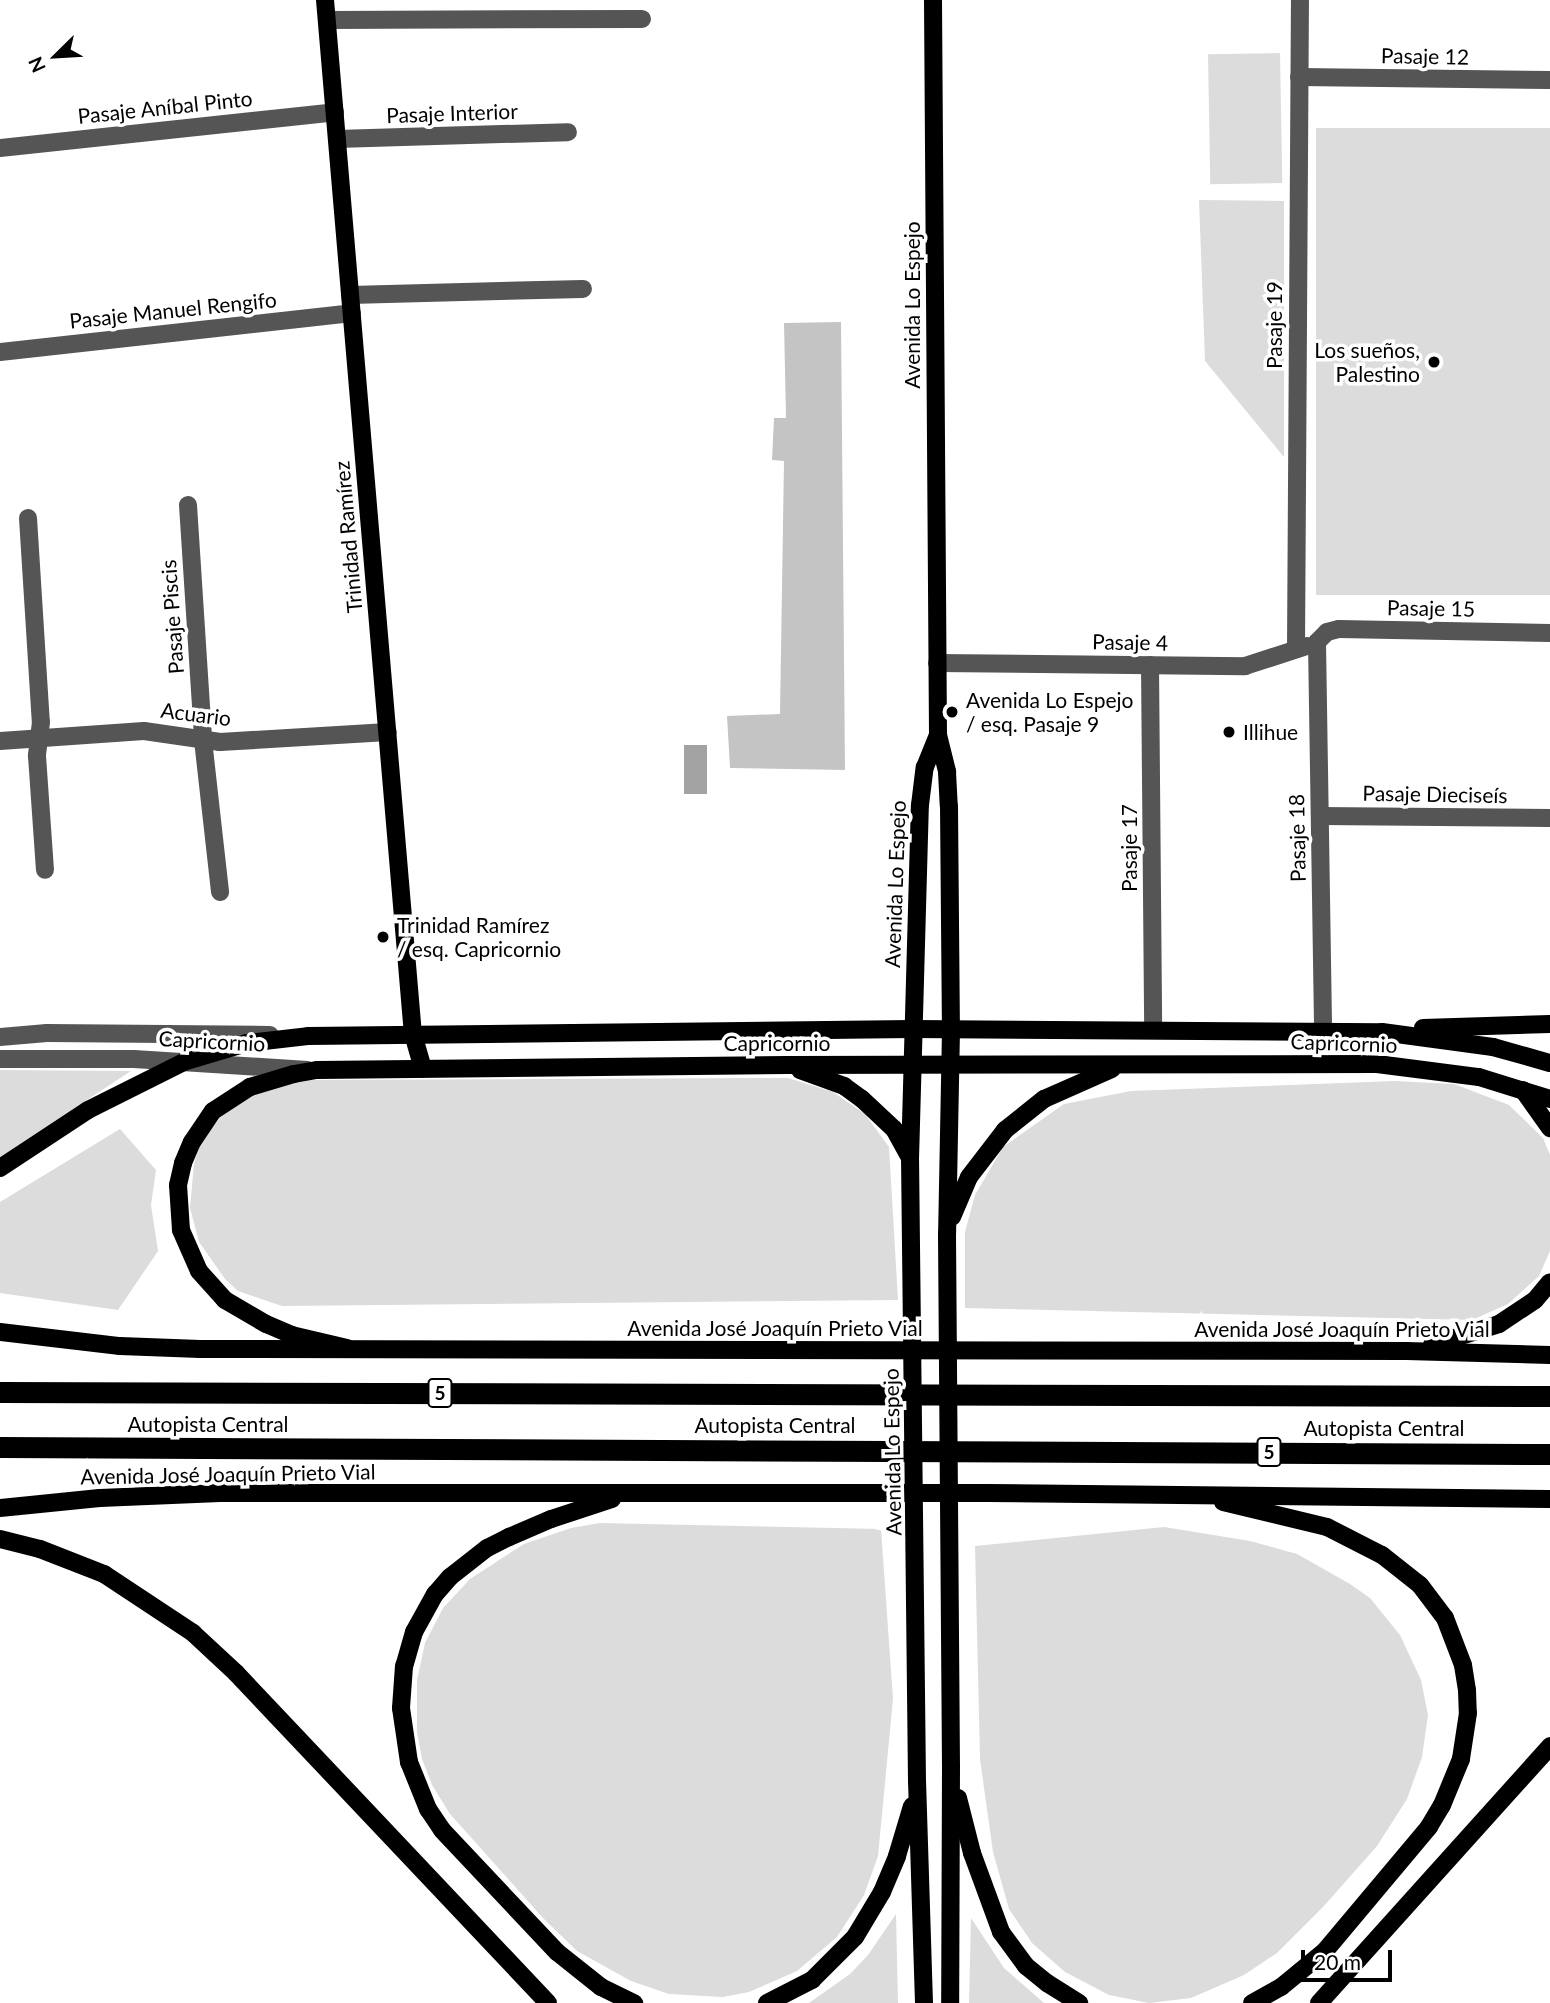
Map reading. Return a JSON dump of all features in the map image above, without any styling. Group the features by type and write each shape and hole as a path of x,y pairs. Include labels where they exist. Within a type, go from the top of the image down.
{"highway":[{"name":"Autopista Central","path":"0,1392 1550,1396"},
{"name":"Autopista Central","path":"0,1447 1550,1454"}],"main road":[{"name":"Trinidad Ramírez","path":"325,0 413,1034 423,1069"},
{"name":"Avenida Lo Espejo","path":"933,0 937,735 949,789 951,1065 947,1234 950,2003"},
{"name":"Avenida Lo Espejo","path":"924,2003 917,1782 910,1159 920,805 925,767 937,735"},
{"path":"1382,1032 1550,1024"},
{"name":"Capricornio","path":"308,1035 912,1029 1382,1032 1493,1047 1550,1063"},
{"path":"0,1168 88,1110 186,1061 247,1044 308,1035"},
{"path":"947,1234 969,1177 1006,1130 1028,1110 1063,1088 1127,1064"},
{"name":"Capricornio","path":"317,1070 787,1065 1377,1064 1451,1072 1550,1099"},
{"path":"787,1065 844,1086 862,1099 894,1129 910,1159"},
{"path":"317,1070 250,1087 213,1111 192,1142 183,1163 177,1208 188,1251 211,1287 225,1300 266,1324 292,1335 347,1348"},
{"path":"1523,1090 1550,1091"},
{"path":"1523,1090 1550,1128"},
{"path":"1406,1351 1499,1324 1535,1300 1550,1282"},
{"name":"Avenida José Joaquín Prieto Vial","path":"0,1332 160,1348 1406,1351 1550,1355"},
{"name":"Avenida José Joaquín Prieto Vial","path":"0,1508 160,1494 879,1492 1550,1499"},
{"path":"634,2003 601,1987 557,1952 442,1830 428,1809 409,1762 401,1708 404,1666 414,1632 435,1594 450,1577 487,1548 509,1537 551,1519 638,1493"},
{"path":"1178,1494 1238,1504 1326,1527 1382,1555 1420,1586 1445,1618 1463,1665 1467,1690 1468,1713 1461,1759 1448,1793 1429,1827 1325,1951 1281,1987 1252,2003"},
{"path":"0,1539 40,1549 104,1574 192,1633 236,1673 548,2003"},
{"path":"1319,2003 1550,1746"},
{"path":"951,1766 972,1853 1001,1932 1026,1966 1079,2003"},
{"path":"767,2003 812,1980 855,1937 882,1892 897,1856 917,1782"}],"street":[{"name":"Pasaje 19","path":"1296,649 1300,0"},
{"path":"327,20 642,19"},
{"name":"Pasaje 12","path":"1298,78 1550,80"},
{"name":"Pasaje Aníbal Pinto","path":"0,148 335,112"},
{"name":"Pasaje Interior","path":"337,139 568,132"},
{"path":"350,295 583,289"},
{"name":"Pasaje Manuel Rengifo","path":"0,352 352,313"},
{"name":"Pasaje Piscis","path":"188,505 203,740 220,892"},
{"path":"28,518 39,738 37,756 45,870"},
{"name":"Pasaje 15","path":"1317,642 1327,632 1339,629 1550,633"},
{"name":"Pasaje 4","path":"937,663 1245,666 1317,642"},
{"name":"Pasaje 18","path":"1317,642 1323,1032"},
{"name":"Pasaje 17","path":"1150,665 1153,1030"},
{"name":"Acuario","path":"0,741 144,731 237,742 387,732"},
{"name":"Pasaje Dieciseís","path":"1320,816 1550,818"},
{"name":"Capricornio","path":"0,1037 47,1033 308,1035"},
{"name":"Capricornio","path":"0,1059 186,1061 317,1070"}],"shaded area":[{"path":"1280,53 1282,183 1210,184 1208,54"},
{"name":"Los sueños, Palestino","path":"1316,128 1550,128 1550,595 1316,595"},
{"path":"1199,200 1284,201 1284,457 1205,361"},
{"path":"684,745 707,745 707,794 684,794"},
{"path":"0,1070 131,1071 0,1157"},
{"path":"788,1078 833,1092 865,1114 889,1147 898,1300 282,1306 238,1291 225,1279 199,1242 190,1208 194,1164 200,1142 219,1119 240,1098 297,1080"},
{"path":"1395,1081 1454,1084 1509,1105 1543,1138 1550,1155 1550,1251 1539,1276 1508,1304 1472,1320 965,1308 965,1232 975,1195 1003,1147 1064,1104 1131,1091"},
{"path":"120,1129 156,1170 151,1205 158,1251 118,1310 0,1293 0,1202"},
{"path":"600,1523 881,1529 893,1699 878,1856 864,1895 837,1937 797,1971 749,1992 723,1997 669,1994 631,1981 577,1951 543,1918 450,1814 432,1785 422,1759 417,1732 417,1680 425,1643 443,1608 470,1579 524,1544 571,1528"},
{"path":"1164,1527 1250,1541 1297,1554 1370,1598 1400,1635 1421,1680 1428,1715 1422,1757 1407,1799 1377,1846 1323,1907 1277,1953 1244,1975 1191,1998 1149,2003 1109,1995 1065,1972 1032,1943 1009,1909 993,1852 980,1759 975,1546"},
{"path":"896,1914 898,2003 809,2003 850,1974 868,1955"},
{"path":"971,1918 1004,1968 1044,2003 969,2003"}],"building":[{"path":"841,322 845,770 730,768 727,716 780,714 784,461 772,460 774,418 786,418 784,323"}],"place":[{"name":"Los sueños, Palestino","path":"1434,362"},
{"name":"Avenida Lo Espejo / esq. Pasaje 9","path":"952,712"},
{"name":"Illihue","path":"1229,732"},
{"name":"Trinidad Ramírez / esq. Capricornio","path":"383,937"}]}
